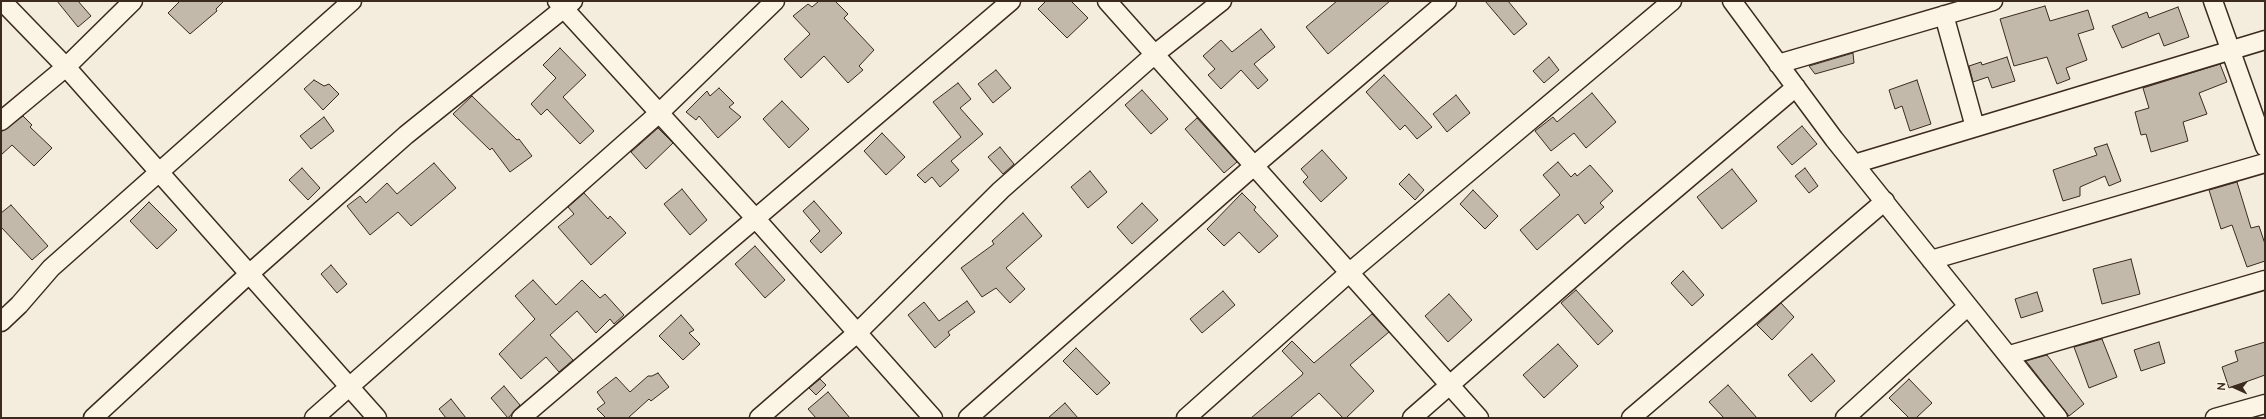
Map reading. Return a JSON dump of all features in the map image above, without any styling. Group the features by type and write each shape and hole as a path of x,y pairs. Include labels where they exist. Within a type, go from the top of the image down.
{"street":[{"path":"2,1 66,67 159,174 377,418"},
{"path":"1,121 66,67 133,1"},
{"path":"1,322 51,268 159,174 352,1"},
{"path":"314,418 658,114 775,1"},
{"path":"521,418 1012,1"},
{"path":"1107,1 1255,165 1479,418"},
{"path":"759,418 857,332 1001,190 1155,54 1222,1"},
{"path":"968,418 1255,165 1448,1"},
{"path":"1186,418 1350,272 1672,1"},
{"path":"1732,1 1854,164 1968,306 2010,355 2058,418"},
{"path":"1778,64 1993,1"},
{"path":"2213,1 2265,147"},
{"path":"93,418 249,274 406,135 564,4 658,114 756,219 934,418"},
{"path":"1944,16 1975,127"},
{"path":"1854,164 2265,40"},
{"path":"1412,418 1620,236 1796,87"},
{"path":"1931,260 2265,163"},
{"path":"1631,418 1885,201"},
{"path":"2010,355 2265,280"},
{"path":"1845,418 1968,306"},
{"path":"2215,418 2265,404"}],"building":[{"path":"57,1 78,1 91,16 78,27"},
{"path":"180,1 224,1 216,9 217,11 190,34 168,13"},
{"path":"819,1 835,1 848,14 844,18 874,50 859,66 863,70 848,83 824,56 801,78 784,59 810,34 793,16 808,4 812,7"},
{"path":"1046,1 1071,1 1088,18 1067,38 1038,9"},
{"path":"1337,1 1390,1 1328,54 1306,27"},
{"path":"1485,1 1508,1 1527,24 1514,35"},
{"path":"2045,6 2050,21 2088,10 2094,29 2078,34 2087,60 2066,68 2070,79 2057,84 2047,57 2014,66 2000,19"},
{"path":"2178,7 2189,37 2164,46 2159,33 2122,48 2112,26 2147,12 2149,18"},
{"path":"1261,29 1275,47 1254,64 1268,80 1258,89 1241,70 1221,89 1208,75 1215,69 1203,56 1221,40 1232,52"},
{"path":"560,48 586,75 563,97 594,131 580,144 547,109 541,115 531,104 556,78 543,65"},
{"path":"1853,53 1854,63 1815,74 1809,66"},
{"path":"1549,57 1559,70 1544,83 1533,71"},
{"path":"2007,57 2015,81 1992,88 1988,77 1973,82 1969,66 1981,62 1982,65"},
{"path":"2220,64 2227,82 2199,93 2207,114 2183,122 2188,141 2151,152 2146,134 2141,135 2135,112 2149,108 2143,88"},
{"path":"996,70 1011,88 993,103 978,84"},
{"path":"1384,75 1432,127 1417,139 1405,125 1400,130 1366,92"},
{"path":"314,80 324,86 329,84 339,94 323,110 304,89"},
{"path":"1917,80 1931,124 1910,131 1902,106 1895,109 1889,90"},
{"path":"958,83 971,99 960,108 983,134 951,161 959,170 940,187 932,177 925,183 917,175 961,137 933,102"},
{"path":"719,88 734,103 729,107 741,117 718,138 699,116 696,120 686,112 707,91 710,96"},
{"path":"1142,90 1168,119 1151,134 1125,105"},
{"path":"1592,93 1616,122 1586,148 1574,133 1551,151 1535,131 1553,117 1557,122"},
{"path":"1456,95 1470,113 1447,132 1433,114"},
{"path":"472,96 517,140 519,139 532,156 510,172 492,148 490,150 453,114"},
{"path":"782,101 809,129 789,148 763,119"},
{"path":"23,116 32,125 30,127 52,148 34,166 12,145 1,155 1,132"},
{"path":"324,117 334,131 311,149 300,136"},
{"path":"1197,118 1237,162 1224,173 1185,129"},
{"path":"1802,126 1817,144 1792,165 1777,147"},
{"path":"658,128 673,143 646,169 631,152"},
{"path":"882,133 905,157 886,175 864,151"},
{"path":"2107,144 2121,181 2109,186 2105,176 2080,187 2080,196 2063,201 2053,170 2097,155 2094,148"},
{"path":"1000,147 1014,164 1003,174 988,157"},
{"path":"1322,150 1347,178 1321,202 1303,182 1308,177 1301,169"},
{"path":"1558,162 1571,177 1575,173 1577,176 1590,165 1613,191 1600,203 1604,207 1585,224 1578,214 1537,250 1520,230 1560,195 1543,175"},
{"path":"434,163 456,188 411,226 398,212 370,235 347,206 360,196 366,203 387,183 397,194"},
{"path":"302,168 320,188 308,200 289,180"},
{"path":"1805,168 1818,186 1809,193 1795,176"},
{"path":"1732,169 1757,201 1722,229 1697,197"},
{"path":"1090,171 1107,192 1088,208 1071,187"},
{"path":"1409,174 1424,190 1415,200 1399,184"},
{"path":"2237,182 2251,228 2259,226 2265,244 2265,261 2247,267 2232,225 2221,229 2209,190"},
{"path":"682,189 707,220 690,235 664,204"},
{"path":"1473,190 1498,216 1485,229 1460,204"},
{"path":"584,193 608,219 610,216 626,233 591,265 558,227 574,214 568,207"},
{"path":"1242,193 1256,207 1254,210 1278,236 1259,253 1239,232 1224,246 1207,229"},
{"path":"814,201 842,233 821,253 810,241 820,231 803,211"},
{"path":"149,202 177,230 157,249 130,221"},
{"path":"1142,203 1158,220 1132,244 1117,227"},
{"path":"11,205 48,246 32,260 1,227 1,213"},
{"path":"1023,213 1042,236 1006,268 1025,289 1010,303 996,288 982,297 961,268 994,244 992,241"},
{"path":"755,246 785,280 765,298 735,264"},
{"path":"2131,259 2140,294 2102,304 2093,269"},
{"path":"331,265 347,284 337,293 321,274"},
{"path":"1683,271 1704,295 1692,306 1671,283"},
{"path":"533,280 556,305 582,280 600,298 605,294 624,315 614,324 610,319 596,333 577,311 550,335 573,360 559,372 546,357 521,379 499,354 535,319 515,296"},
{"path":"1576,290 1613,331 1598,345 1561,303"},
{"path":"1223,291 1235,305 1202,333 1190,319"},
{"path":"2037,292 2043,311 2021,318 2015,299"},
{"path":"1449,294 1472,320 1448,342 1425,316"},
{"path":"967,301 975,312 948,332 950,335 935,348 908,315 924,302 939,321"},
{"path":"1781,303 1794,317 1772,340 1757,325"},
{"path":"1372,314 1389,332 1350,365 1374,391 1346,418 1343,418 1319,393 1290,418 1251,418 1302,375 1303,373 1282,351 1292,341 1314,363"},
{"path":"681,315 694,330 689,333 700,344 683,360 659,336"},
{"path":"2102,339 2117,377 2089,388 2074,347"},
{"path":"2159,342 2165,363 2141,371 2134,350"},
{"path":"2265,342 2265,375 2229,388 2222,367 2238,361 2235,351"},
{"path":"1558,344 1578,366 1544,398 1523,375"},
{"path":"1076,348 1110,383 1097,395 1063,361"},
{"path":"1812,354 1835,381 1811,402 1788,375"},
{"path":"2047,355 2084,404 2069,416 2026,361"},
{"path":"658,373 669,387 651,401 649,399 628,418 606,418 597,409 605,403 597,392 616,377 630,392 648,376"},
{"path":"820,379 826,385 816,395 809,388"},
{"path":"1909,379 1932,403 1916,418 1909,418 1889,398"},
{"path":"1728,385 1757,418 1724,418 1709,402"},
{"path":"504,386 520,405 508,418 491,398"},
{"path":"828,392 850,418 816,418 808,409"},
{"path":"451,399 466,418 446,418 439,409"},
{"path":"1065,403 1078,418 1048,418"}]}
